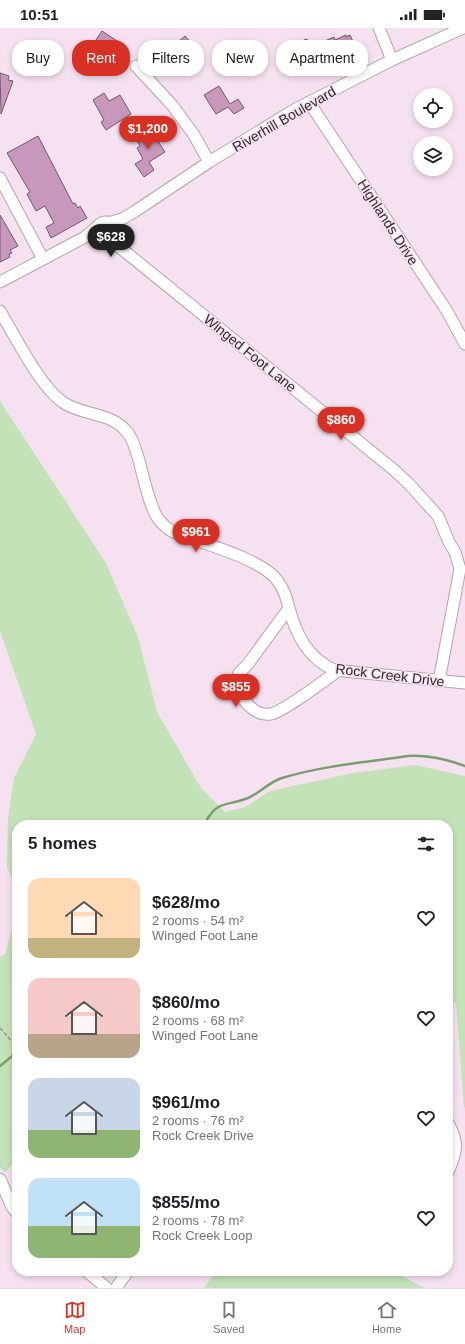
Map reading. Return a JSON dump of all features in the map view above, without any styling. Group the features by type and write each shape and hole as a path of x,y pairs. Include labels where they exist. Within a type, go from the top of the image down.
{"street":[{"path":"379,28 392,60"},
{"name":"Riverhill Boulevard","path":"0,282 75,242 103,224 122,219 134,212 209,162 294,110 392,60 463,28"},
{"path":"136,66 172,105 194,136 209,162"},
{"name":"Highlands Drive","path":"309,102 448,311 465,344"},
{"path":"0,178 43,259"},
{"name":"Riverhill Boulevard","path":"75,242 110,241 122,222 134,212"},
{"path":"102,241 96,232 103,224 114,227 115,234"},
{"name":"Winged Foot Lane","path":"115,234 119,247 394,470 438,516 455,552 460,569 439,681"},
{"name":"Winged Foot Lane","path":"102,241 128,254"},
{"name":"Rock Creek Drive","path":"0,311 43,382 54,394 71,407 111,419 121,425 128,433 135,448 154,510 159,520 165,527 173,532 254,562 277,580 286,594 288,608 299,636 310,653 325,666 339,670 465,684"},
{"path":"288,608 248,664 239,673 236,684 243,699 259,712 265,714 277,712 339,670"},
{"path":"453,1132 456,1150 453,1158"},
{"path":"0,1179 12,1207"},
{"path":"92,1276 107,1288"},
{"path":"116,1288 124,1276"}],"path":[{"path":"0,1028 12,1041"}],"green space":[{"path":"0,401 106,563 138,637 157,712 201,788 225,812 245,807 270,791 353,773 415,765 465,776 465,1108 456,1003 453,1002 453,820 12,820 12,876 7,868 8,818 14,778 36,734 0,631"},
{"path":"12,929 12,1164 5,1173 0,1167 0,957 5,954"},
{"path":"212,1276 403,1276 425,1288 204,1288"}],"building":[{"path":"102,31 116,40 96,40"},
{"path":"346,35 346,37 350,35 352,40 335,40"},
{"path":"185,36 188,40 180,40"},
{"path":"334,37 335,40 327,40"},
{"path":"0,73 9,76 8,80 13,81 1,114"},
{"path":"219,86 230,104 238,99 244,108 234,114 228,107 216,114 204,95"},
{"path":"104,93 109,101 120,95 131,114 106,130 101,122 104,120 93,100"},
{"path":"148,126 165,152 149,162 154,170 144,177 135,164 143,159 137,148 140,146 134,135"},
{"path":"38,136 73,204 75,203 78,208 80,206 87,218 51,238 46,227 54,223 45,206 36,211 27,194 30,192 7,153"},
{"path":"0,215 18,246 10,250 12,253 9,254 10,257 0,262"}],"waterway":[{"path":"207,820 213,811 218,807 248,798 282,778 312,770 408,756 437,758 465,766"},
{"path":"0,1066 12,1056"}]}
